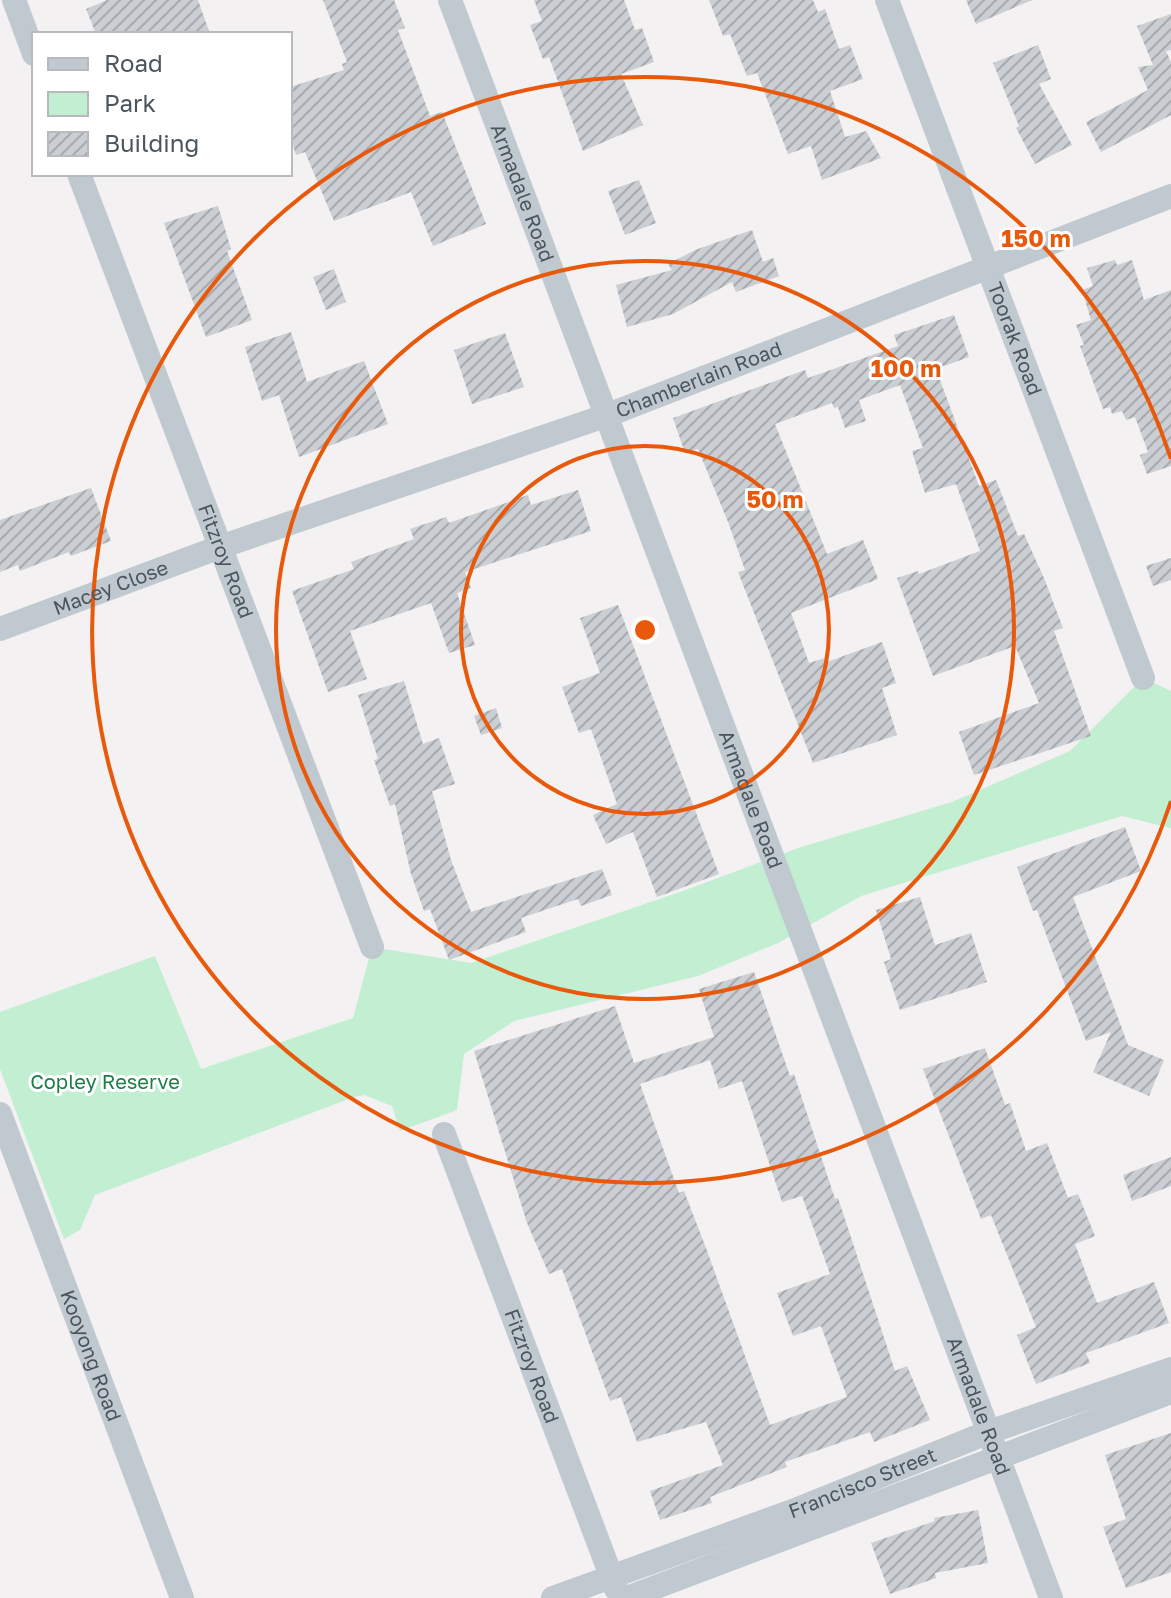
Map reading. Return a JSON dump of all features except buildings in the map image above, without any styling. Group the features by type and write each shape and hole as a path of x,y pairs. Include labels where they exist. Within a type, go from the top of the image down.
{"street":[{"path":"14,0 32,49"},
{"name":"Armadale Road","path":"450,0 1051,1598"},
{"name":"Toorak Road","path":"887,0 1143,678"},
{"name":"Fitzroy Road","path":"80,176 372,947"},
{"name":"Chamberlain Road","path":"220,547 608,415 1171,196"},
{"name":"Macey Close","path":"0,629 220,547"},
{"name":"Kooyong Road","path":"0,1114 182,1598"},
{"name":"Fitzroy Road","path":"444,1134 616,1587"},
{"name":"Francisco Street","path":"553,1598 616,1587 989,1432 1171,1369"},
{"name":"Francisco Street","path":"627,1598 1171,1392"}],"green space":[{"name":"Copley Reserve","path":"1143,678 1171,691 1171,828 1122,816 861,896 778,943 698,976 514,1021 464,1054 457,1110 400,1131 392,1106 364,1095 354,1097 95,1195 80,1230 64,1239 0,1069 0,1012 155,956 201,1069 353,1018 372,947 471,963 683,891 798,848 952,802 1070,751"}]}
